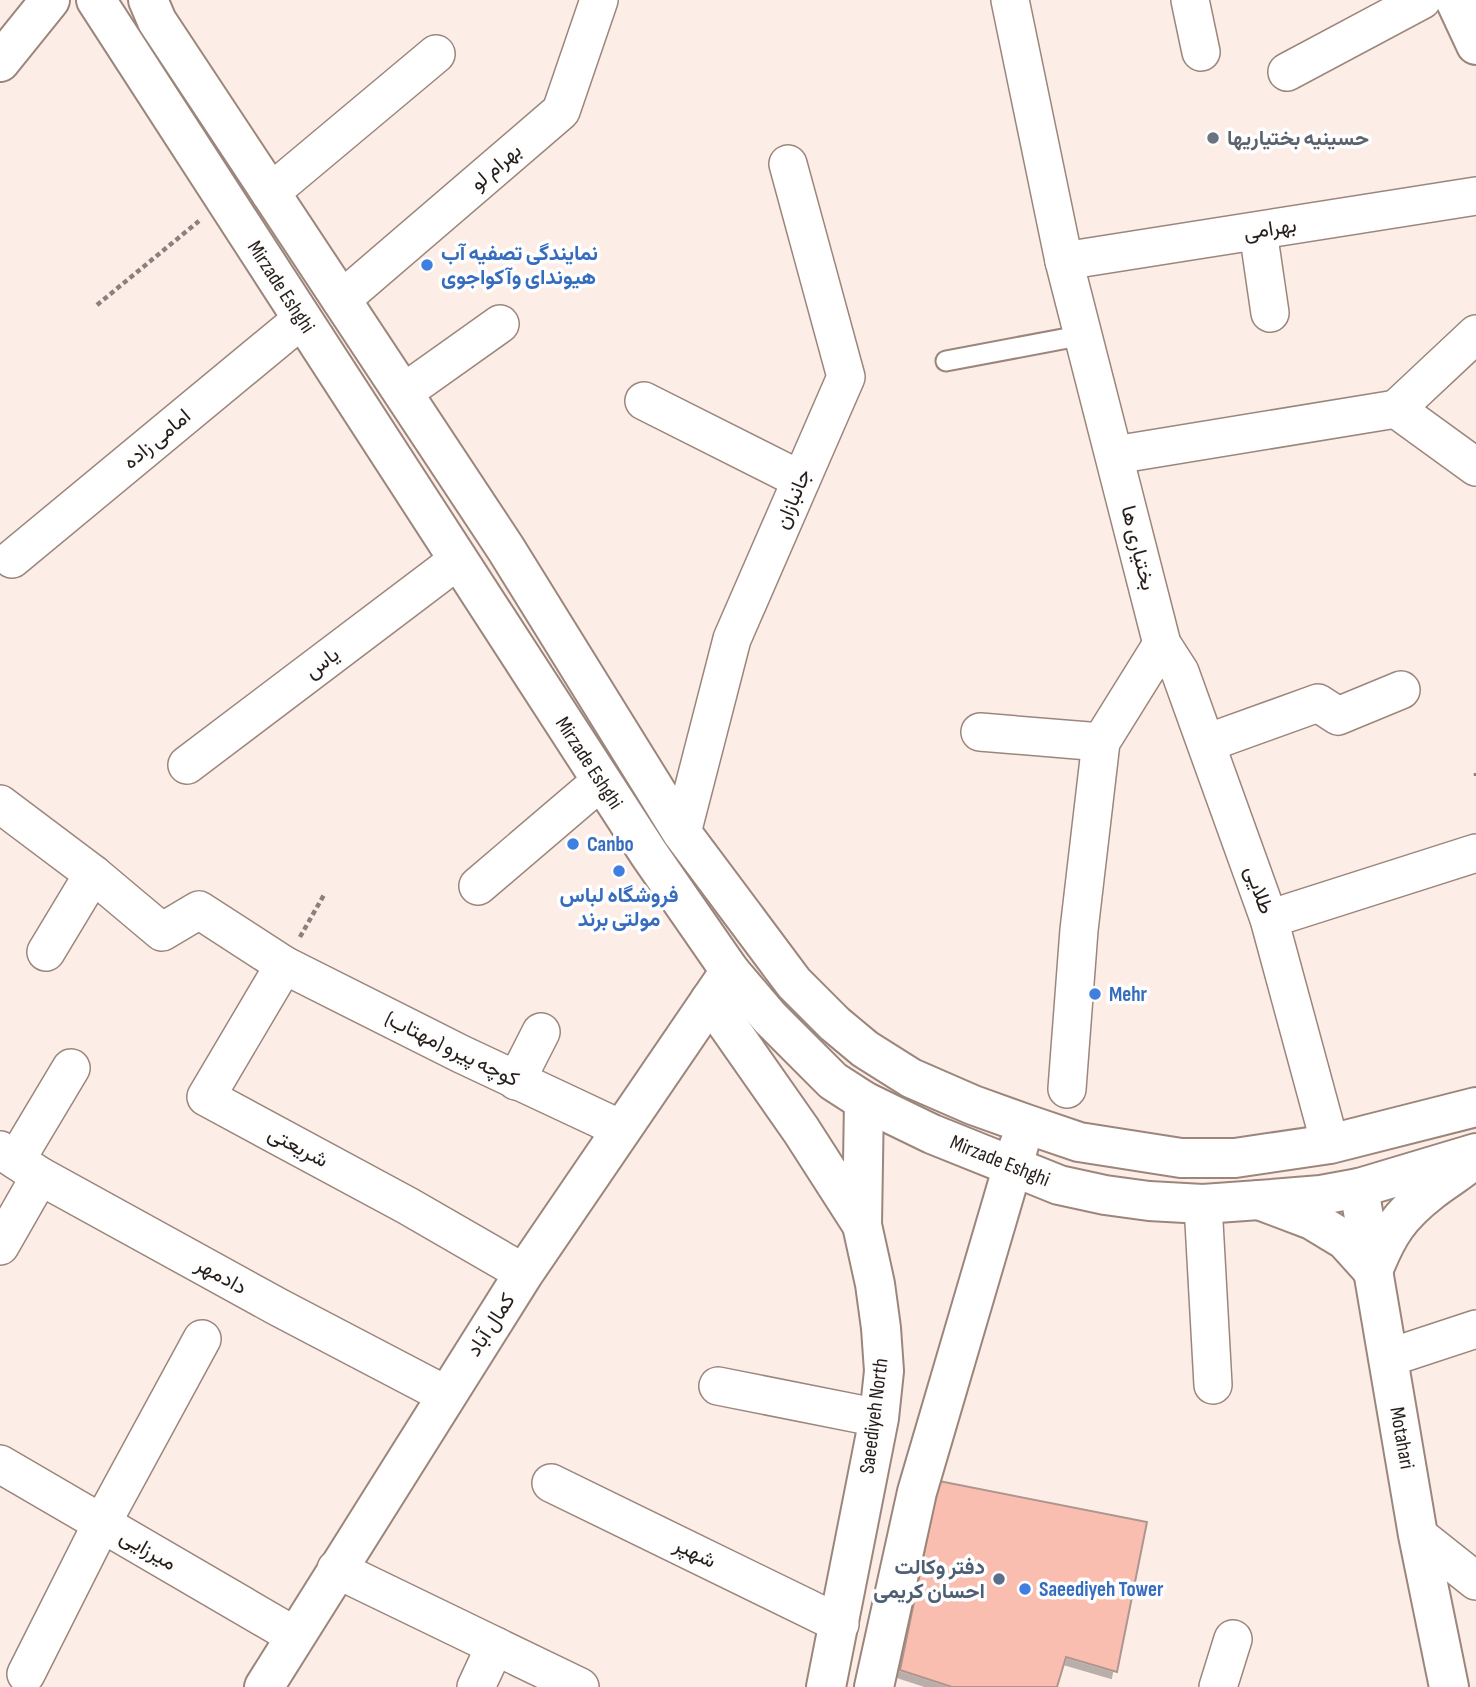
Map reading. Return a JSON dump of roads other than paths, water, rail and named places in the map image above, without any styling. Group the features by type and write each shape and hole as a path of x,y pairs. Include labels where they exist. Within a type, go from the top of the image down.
{"main road":[{"path":"0,62 50,0"},
{"name":"Mirzade Eshghi","path":"96,0 649,854 720,986 770,1018 834,1081 864,1101 932,1134 1059,1185 1149,1201 1203,1204 1259,1200 1321,1195 1359,1188 1476,1155"},
{"name":"Mirzade Eshghi","path":"148,0 157,21 506,549 682,833 794,984 835,1024 865,1049 911,1078 972,1105 1079,1142 1123,1151 1181,1158 1236,1158 1330,1144 1476,1107"},
{"path":"1455,0 1476,45"},
{"path":"649,854 682,833"},
{"path":"720,986 801,1130 862,1225"},
{"name":"کمال آباد","path":"264,1687 524,1273 720,986"},
{"name":"Saeediyeh North","path":"826,1687 879,1418 884,1371 875,1284 862,1225 864,1101"},
{"path":"874,1687 917,1492 1026,1124"},
{"path":"1259,1200 1312,1220 1345,1240 1373,1270 1386,1238 1399,1220 1476,1155"},
{"name":"Motahari","path":"1359,1188 1418,1535 1449,1687"},
{"path":"839,1624 886,1634"}],"street":[{"name":"بهرام لو","path":"341,300 561,111 598,0"},
{"name":"بختیاری ها","path":"1010,0 1065,261 1162,644"},
{"path":"1190,0 1201,52"},
{"path":"1287,72 1366,13 1422,0"},
{"path":"270,192 436,54"},
{"name":"جانبازان","path":"682,833 732,639 846,377 788,164"},
{"name":"بهرامی","path":"1065,261 1476,196"},
{"path":"1258,231 1270,313"},
{"name":"امامی زاده","path":"12,559 302,319"},
{"path":"403,393 500,324"},
{"path":"1115,455 1396,409 1476,334"},
{"path":"643,401 801,480"},
{"path":"1396,409 1476,467"},
{"name":"یاس","path":"187,765 458,560"},
{"path":"1067,1089 1079,930 1101,742 1162,644"},
{"name":"طلایی","path":"1162,644 1180,672 1269,919 1330,1144"},
{"path":"1207,743 1318,703 1338,716 1401,690"},
{"path":"981,732 1101,742"},
{"path":"478,886 601,781"},
{"path":"0,804 93,874 46,952"},
{"path":"1269,919 1476,853"},
{"name":"کوچه پیرو (مهتاب)","path":"93,874 162,932 199,910 284,965 516,1081 621,1129"},
{"name":"شریعتی","path":"284,965 206,1097 408,1206 524,1273"},
{"path":"516,1081 541,1032"},
{"path":"0,1246 18,1162 71,1068"},
{"name":"دادمهر","path":"18,1162 278,1307 446,1395"},
{"path":"1203,1204 1213,1385"},
{"path":"1388,1358 1476,1329"},
{"path":"26,1674 102,1523 202,1339"},
{"path":"718,1386 879,1418"},
{"name":"میرزایی","path":"0,1464 295,1636"},
{"name":"شهپر","path":"551,1483 839,1624"},
{"path":"1418,1535 1476,1581"},
{"path":"336,1569 580,1687"},
{"path":"1218,1687 1233,1639"},
{"path":"476,1687 495,1646"}],"lane":[{"path":"946,361 1084,335"}],"place":[{"name":"حسینیه بختیاریها","path":"1213,138"},
{"name":"نمایندگی تصفیه آب هیوندای وآکواجوی","path":"427,265"},
{"name":"Canbo","path":"573,844"},
{"name":"فروشگاه لباس مولتی برند","path":"619,871"},
{"name":"Mehr","path":"1095,994"},
{"name":"دفتر وکالت احسان کریمی","path":"999,1579"},
{"name":"Saeediyeh Tower","path":"1025,1589"}]}
